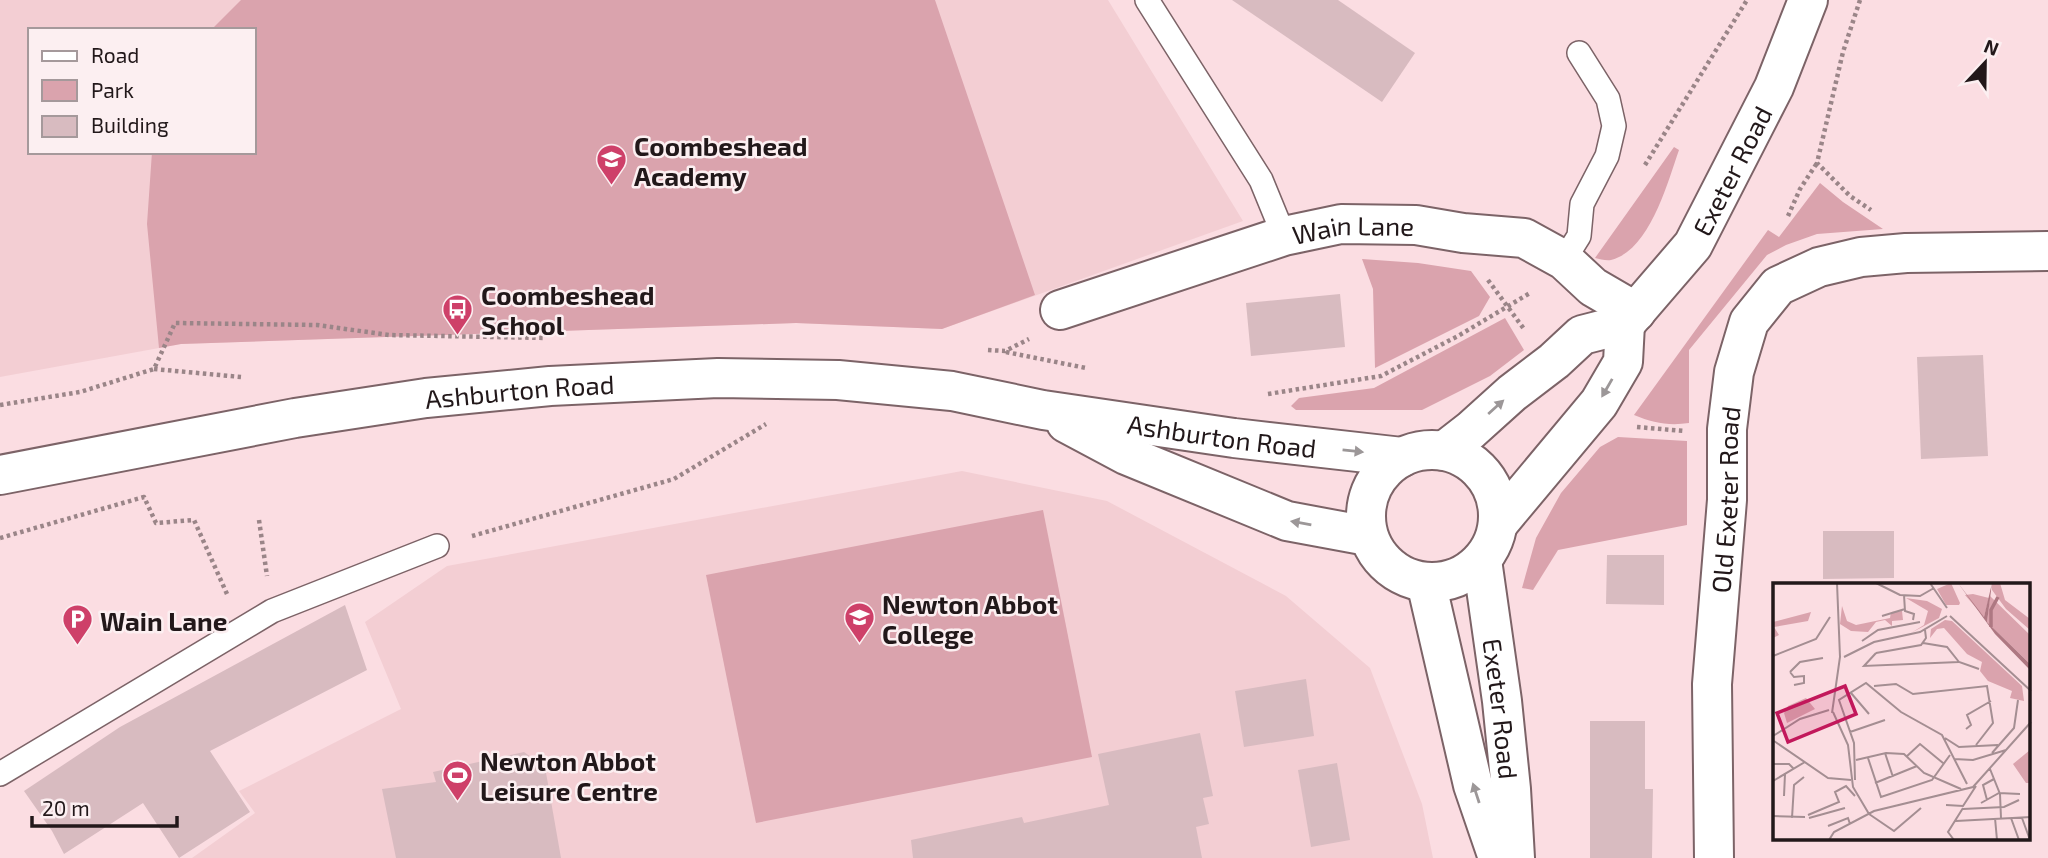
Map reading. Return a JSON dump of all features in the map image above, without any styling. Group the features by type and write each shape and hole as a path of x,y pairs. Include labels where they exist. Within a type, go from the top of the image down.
{"main road":[{"name":"Exeter Road","path":"1630,318 1693,245 1774,87 1808,0"},
{"name":"Wain Lane","path":"1060,310 1284,236 1341,224 1416,225 1463,233 1524,238 1563,260 1630,318"},
{"name":"Old Exeter Road","path":"1714,858 1712,684 1727,500 1727,429 1734,372 1749,322 1778,286 1819,267 1861,257 1906,253 2048,251"},
{"path":"1444,451 1512,393 1555,361 1582,335 1630,318 1623,362 1599,403 1498,524"},
{"name":"Ashburton Road","path":"0,475 295,418 426,398 550,386 718,378 838,380 951,391 1043,410 1234,438 1402,457"},
{"name":"Ashburton Road","path":"1043,410 1126,455 1287,521 1368,536"},
{"path":"1416,451 1444,451 1462,457 1479,469 1491,485 1497,504 1498,524 1493,544 1482,561 1466,574 1446,581 1426,582 1407,578 1390,568 1377,554 1368,536 1366,508 1375,481 1387,467 1402,457 1416,451"},
{"name":"Exeter Road","path":"1482,561 1502,701 1515,858"},
{"name":"Exeter Road","path":"1426,582 1473,785 1498,858"}],"lane":[{"path":"1147,0 1261,180 1284,236"},
{"path":"1563,260 1579,236 1582,204 1607,156 1614,126 1608,99 1579,53"},
{"path":"0,774 272,611 438,545"}],"path":[{"path":"1638,177 1747,0"},
{"path":"1788,216 1800,189 1817,163 1843,51 1860,0"},
{"path":"1817,163 1850,197 1894,224 1906,253"},
{"path":"1266,394 1381,376 1458,336 1549,283 1563,260"},
{"path":"1005,351 1099,370"},
{"path":"154,369 241,377"},
{"path":"438,545 674,479 768,423"},
{"path":"0,538 144,496 156,523 194,520 227,594 237,589"},
{"path":"259,520 272,611"},
{"path":"257,578 267,573"}],"shaded area":[{"name":"Coombeshead Academy","path":"0,0 1108,0 1243,221 942,329 796,323 181,344 0,377"},
{"name":"Newton Abbot College","path":"962,471 1107,501 1286,596 1370,668 1422,804 1433,858 192,858 255,813 239,791 401,709 365,622 447,566"}],"green space":[{"name":"Coombeshead Academy","path":"241,0 935,0 1035,295 942,329 796,323 181,344 159,348 147,224 152,154 256,154 256,28 213,28"},
{"path":"1674,147 1679,150 1655,214 1646,230 1625,254 1611,260 1595,258"},
{"path":"1820,183 1883,229 1817,234 1767,255 1689,350 1689,423 1661,423 1634,415 1768,230 1779,237"},
{"path":"1362,259 1418,263 1471,271 1490,297 1479,316 1375,368 1373,289"},
{"path":"1505,318 1524,350 1490,376 1422,410 1296,410 1291,406 1299,398 1374,388"},
{"path":"1618,437 1687,441 1687,525 1558,550 1533,590 1522,588 1536,538 1561,493 1600,447"},
{"path":"1043,510 1092,757 756,823 706,575"}],"building":[{"path":"1232,0 1338,0 1415,53 1382,102"},
{"path":"1340,294 1345,347 1251,356 1246,303"},
{"path":"1983,355 1988,456 1921,459 1917,357"},
{"path":"1823,531 1894,531 1894,578 1823,579"},
{"path":"1607,555 1664,555 1664,605 1606,604"},
{"path":"345,605 367,670 210,751 250,812 179,858 143,803 64,854 52,831 24,791 120,727"},
{"path":"1306,679 1314,736 1244,747 1235,691"},
{"path":"1590,721 1645,721 1645,789 1653,789 1652,858 1590,858"},
{"path":"1200,733 1213,796 1203,798 1209,824 1196,827 1202,858 913,858 911,840 1022,817 1024,823 1109,805 1098,754"},
{"name":"Newton Abbot Leisure Centre","path":"524,752 545,767 561,858 396,858 382,789 436,782 433,772"},
{"path":"1337,763 1350,840 1311,847 1298,770"}],"place":[{"name":"Coombeshead Academy","path":"611,187"},
{"name":"Coombeshead School","path":"458,336"},
{"name":"Newton Abbot College","path":"859,645"},
{"name":"Wain Lane","path":"77,647"},
{"name":"Newton Abbot Leisure Centre","path":"457,802"}]}
